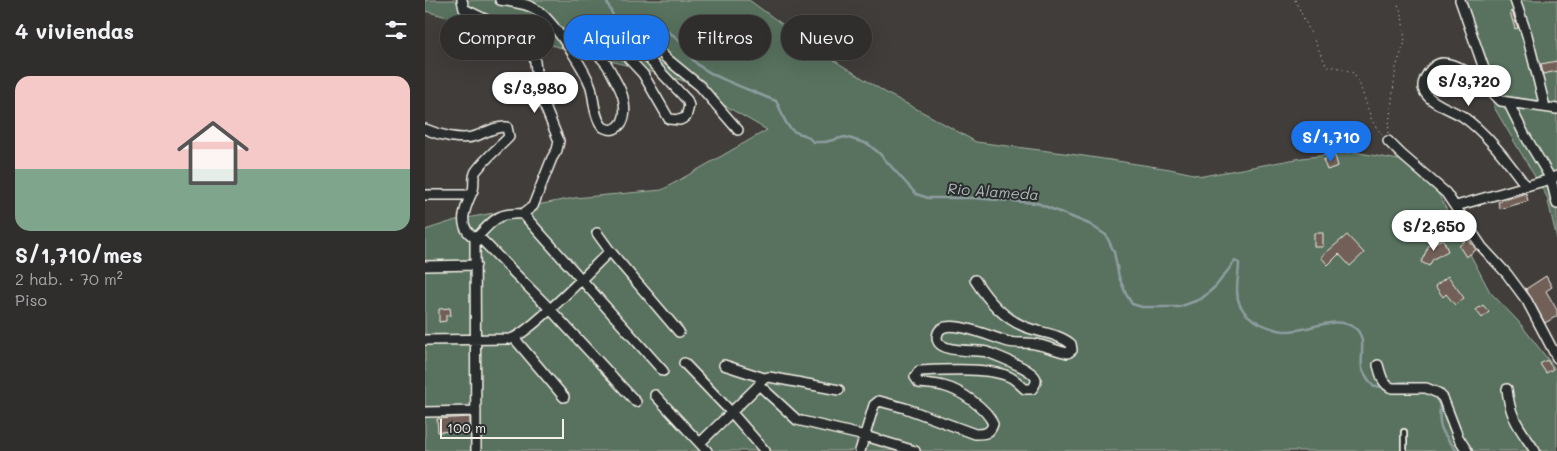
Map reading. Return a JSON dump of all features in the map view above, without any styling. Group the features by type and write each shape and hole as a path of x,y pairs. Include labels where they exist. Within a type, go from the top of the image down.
{"street":[{"path":"462,0 464,9 522,37 529,43 534,54 543,102 559,140 557,150 533,206 523,214 503,214 493,220 477,237 476,451"},
{"path":"500,0 536,9 550,21 576,60 590,86 603,127 609,130 616,128 622,123 625,105 621,92 607,66 587,40 586,32 588,26 593,25 598,26 643,74 669,119 681,120 686,117 689,106 687,100 630,39 629,31 633,28 643,33 666,58 700,86 738,130"},
{"path":"1460,0 1495,95 1501,101 1557,109"},
{"path":"1515,0 1530,44 1545,106"},
{"path":"1489,83 1461,69 1443,63 1438,64 1423,80 1424,92 1435,101 1462,116 1502,154 1526,186"},
{"path":"1508,102 1524,134 1554,178 1557,204"},
{"path":"425,129 451,137 473,137 500,126 507,127 509,137 476,171 473,189 469,194 465,208 466,230 470,235 477,237 550,309 636,402"},
{"path":"1388,141 1446,193 1457,206 1482,247 1507,274 1527,301 1557,356"},
{"path":"1457,206 1554,178"},
{"path":"425,195 469,194"},
{"path":"523,214 663,372"},
{"path":"597,233 679,332"},
{"path":"425,340 513,338 550,309 610,251"},
{"path":"425,266 476,265"},
{"path":"860,451 874,405 879,401 905,408 975,434 985,434 991,430 993,424 984,410 965,396 944,386 919,383 915,377 919,371 959,370 989,372 1009,376 1025,389 1032,389 1036,379 1024,367 986,352 953,350 941,346 937,341 937,333 941,328 960,326 1010,342 1034,344 1068,353 1073,350 1071,344 1065,339 1023,326 1005,315 985,296 975,280"},
{"path":"513,338 564,397"},
{"path":"684,363 765,451"},
{"path":"724,365 764,378 769,377 839,390"},
{"path":"1378,365 1382,378 1388,386 1393,388 1426,388 1438,393 1443,398 1458,437 1467,451"},
{"path":"700,443 732,413 764,378"},
{"path":"759,385 797,420 865,436 915,451"},
{"path":"1507,389 1512,417 1535,451"},
{"path":"655,395 707,451"},
{"path":"425,412 476,411"}],"lane":[{"path":"1404,432 1404,451"}],"path":[{"path":"1295,0 1327,66 1351,72 1361,89 1372,121 1388,141"},
{"path":"1388,141 1396,67 1405,42 1402,14 1397,2"}],"green space":[{"path":"425,0 749,0 770,15 679,15 679,60 771,60 771,16 781,23 781,60 833,60 888,94 976,142 1064,153 1170,169 1203,176 1302,158 1354,152 1399,160 1432,182 1490,292 1518,321 1557,371 1557,451 425,451 425,230 456,220 574,198 662,190 767,130 681,80 607,60 669,60 669,15 564,15 564,48 554,46 554,15 440,15 425,11"},
{"path":"1461,0 1557,0 1557,239 1547,197 1495,109"}],"building":[{"path":"1512,11 1518,28 1515,29 1510,12"},
{"path":"1557,61 1557,71 1543,74 1541,64"},
{"path":"1335,156 1338,166 1327,170 1323,160"},
{"path":"1526,193 1528,201 1500,209 1498,202"},
{"path":"1314,233 1323,233 1323,247 1314,247"},
{"path":"1347,235 1364,253 1350,266 1339,254 1328,265 1321,257"},
{"path":"1443,239 1448,251 1433,259 1429,266 1421,262 1429,245"},
{"path":"1468,239 1476,250 1466,257 1459,246"},
{"path":"1448,276 1464,298 1455,305 1446,294 1443,297 1435,286"},
{"path":"1546,276 1552,287 1546,291 1557,310 1557,316 1545,323 1526,289"},
{"path":"1483,305 1489,312 1482,318 1476,310"},
{"path":"450,308 451,315 446,315 446,321 439,322 439,309"},
{"path":"1547,360 1553,369 1546,373 1540,364"},
{"path":"470,417 470,430 438,432 437,419"}],"waterway":[{"name":"Rio Alameda","path":"606,0 616,22 645,24 662,28 677,39 702,68 722,79 776,101 789,127 795,132 807,136 813,142 825,142 845,137 868,144 879,153 916,194 928,198 973,198 1037,203 1089,224 1106,235 1114,252 1119,277 1132,304 1142,307 1179,307 1201,299 1216,286 1235,261 1239,263 1238,300 1251,318 1268,327 1284,331 1338,322 1355,328 1361,336 1362,368 1364,373 1374,387 1385,386"},
{"name":"Rio Alameda","path":"1390,384 1404,382 1412,385"},
{"name":"Rio Alameda","path":"1432,395 1440,406 1442,430 1457,451"}]}
